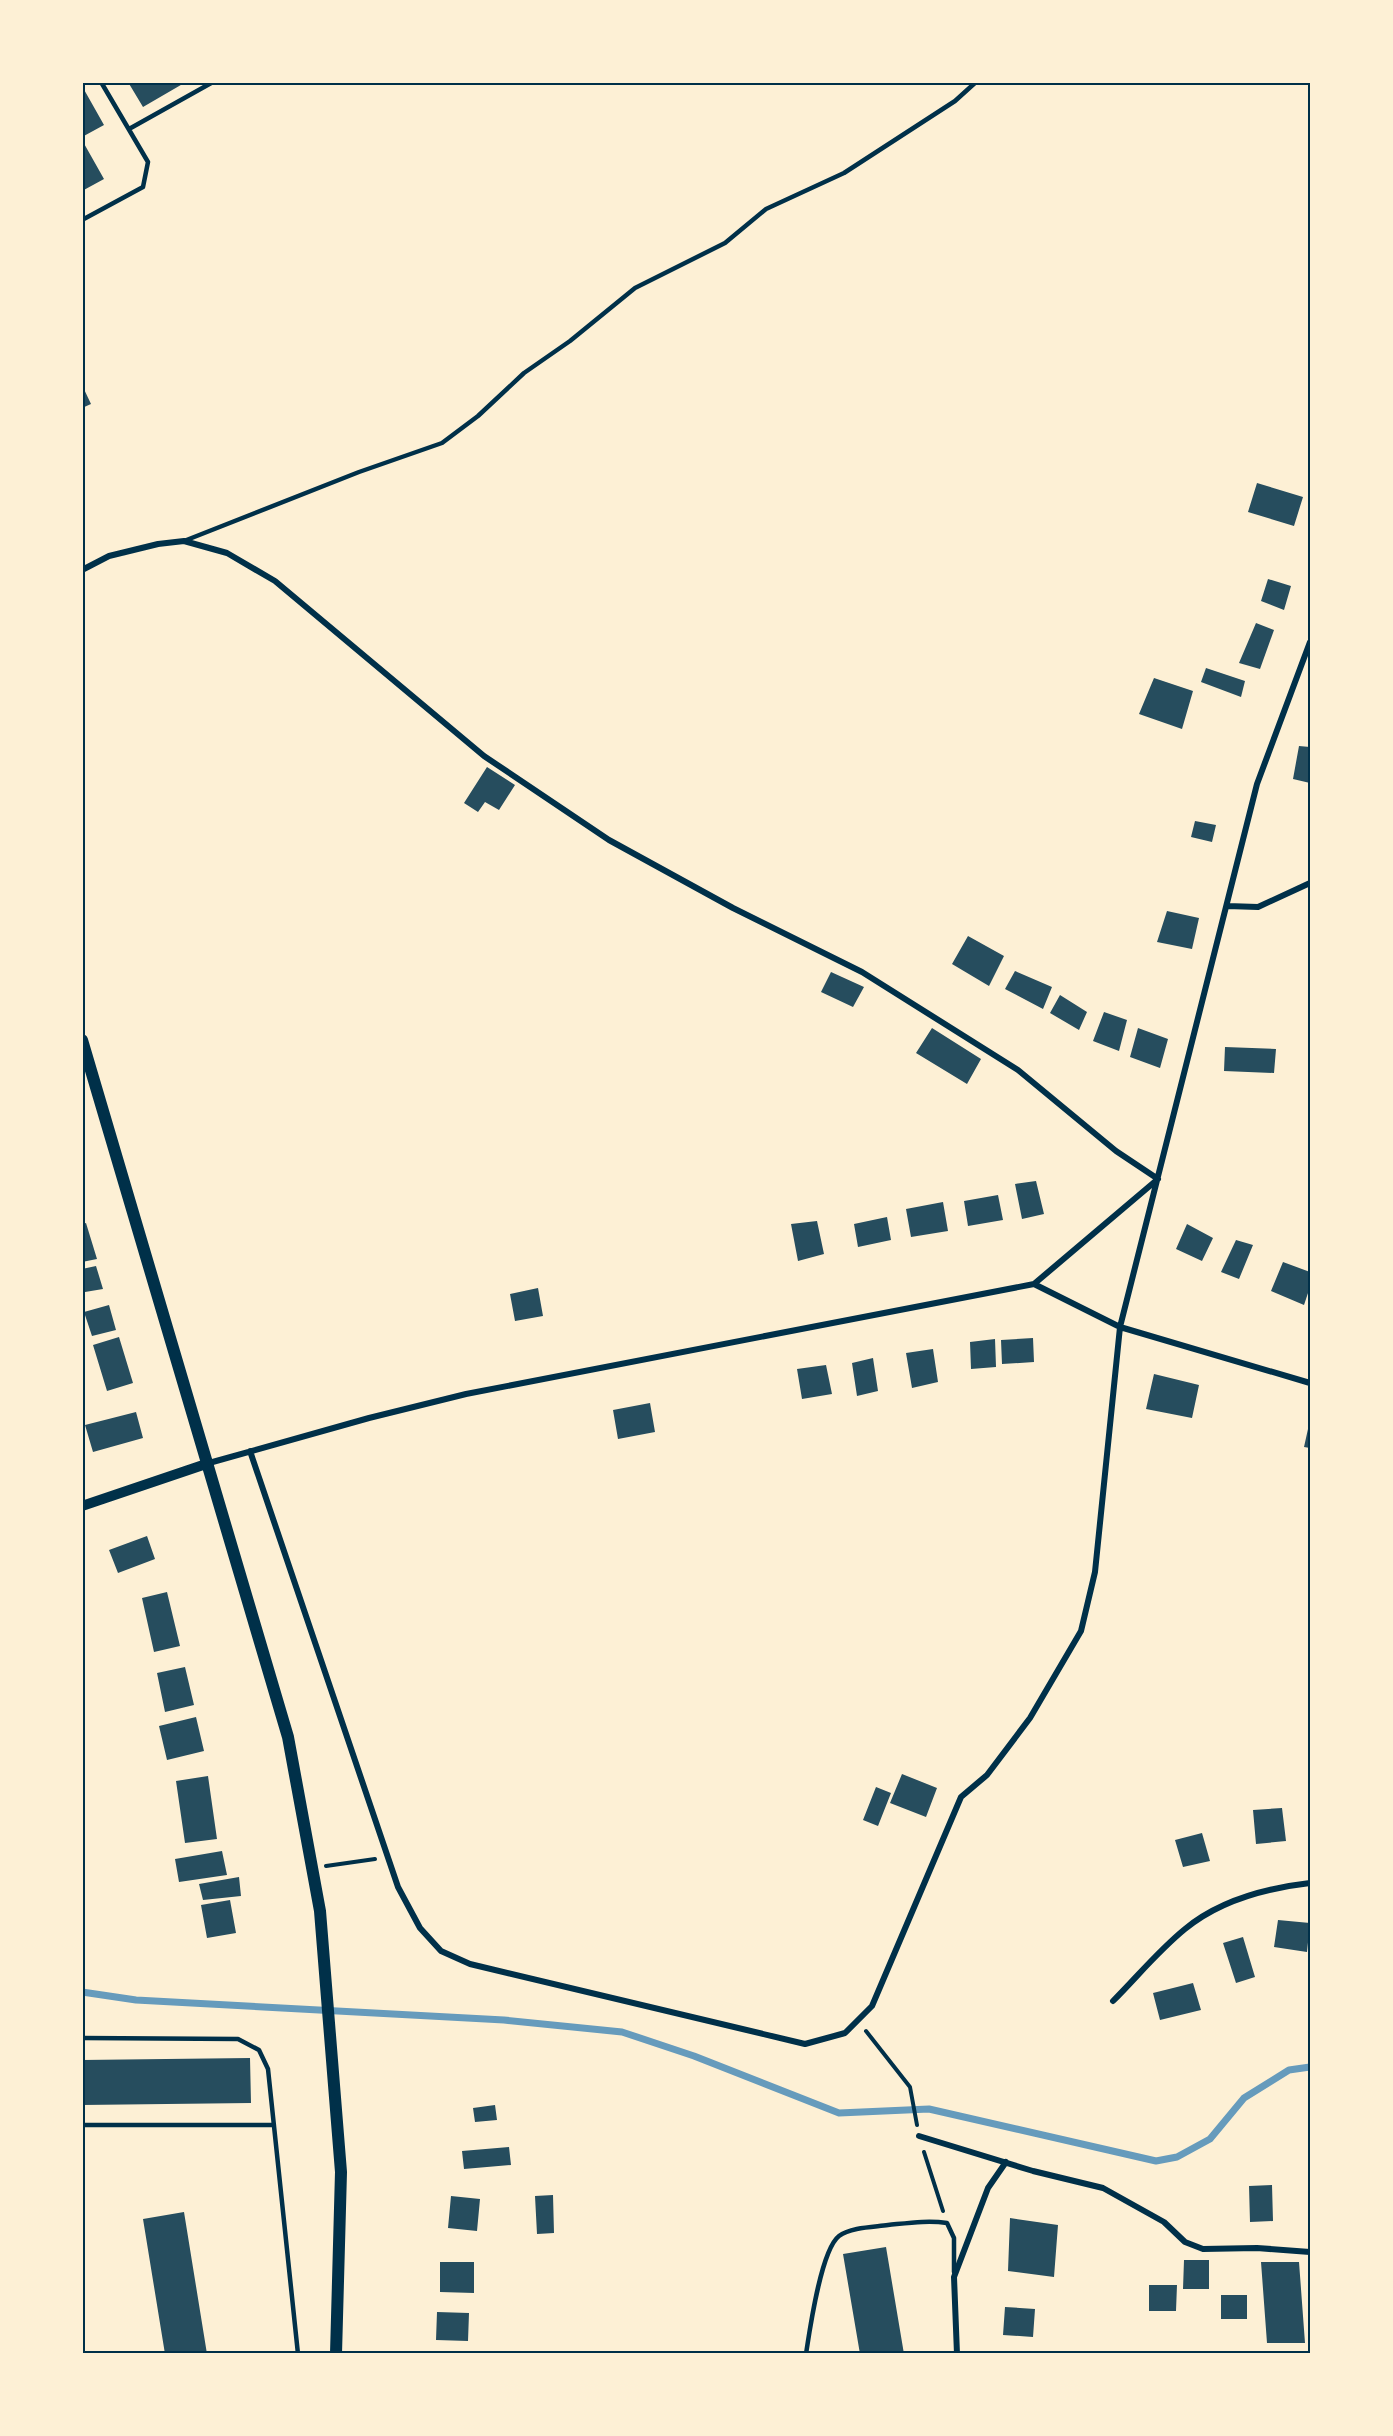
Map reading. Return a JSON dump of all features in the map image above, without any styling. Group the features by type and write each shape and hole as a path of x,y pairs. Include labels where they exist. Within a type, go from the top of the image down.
{"main road":[{"path":"82,1040 209,1463 288,1737 314,1868 320,1911 341,2172 336,2354"}],"street":[{"path":"82,570 109,556 158,544 184,541 227,553 275,582 484,756 609,840 734,908 872,978 1018,1070 1116,1151 1158,1179"},
{"path":"250,1451 398,1887 420,1928 441,1951 470,1964 805,2044 845,2033 872,2006 961,1797 987,1775 1030,1718 1081,1631 1096,1561 1120,1327 1257,784 1311,642"},
{"path":"1227,906 1258,907 1311,883"},
{"path":"82,1506 250,1451 466,1394 1034,1284 1158,1179"},
{"path":"1034,1284 1120,1327 1311,1383"},
{"path":"1113,2001 1186,1928 1222,1905 1279,1887 1311,1883"},
{"path":"919,2136 1103,2188 1164,2222 1185,2242 1203,2249 1257,2248 1311,2252"},
{"path":"957,2354 954,2277 988,2188 1006,2162"}],"lane":[{"path":"82,220 143,187 148,162 101,82"},
{"path":"129,129 213,82"},
{"path":"184,541 359,472 442,443 478,416 524,374 570,341 635,288 725,243 766,209 844,173 955,101 976,82"},
{"path":"82,2038 238,2039 259,2050 268,2069 298,2354"},
{"path":"82,2125 274,2125"},
{"path":"806,2354 818,2285 828,2248 840,2235 863,2228 934,2221 947,2223 954,2238 954,2277"}],"path":[{"path":"314,1868 388,1857"},
{"path":"858,2020 910,2087 919,2136 947,2223"}],"building":[{"path":"128,82 186,82 143,107"},
{"path":"82,86 104,125 82,137"},
{"path":"82,140 104,179 82,191"},
{"path":"82,385 91,404 82,408"},
{"path":"1257,483 1303,497 1294,526 1248,512"},
{"path":"1268,579 1291,586 1284,610 1261,601"},
{"path":"1256,623 1274,630 1260,669 1239,663"},
{"path":"1206,668 1245,681 1241,697 1201,682"},
{"path":"1154,678 1193,691 1182,729 1139,714"},
{"path":"1299,746 1310,747 1310,783 1293,779"},
{"path":"487,767 515,785 499,810 485,802 478,812 464,803"},
{"path":"1195,821 1216,825 1212,842 1191,837"},
{"path":"1167,911 1199,918 1192,949 1157,942"},
{"path":"968,936 1004,956 989,986 952,964"},
{"path":"1015,971 1052,987 1043,1009 1005,989"},
{"path":"831,972 864,987 853,1007 821,992"},
{"path":"1060,995 1087,1012 1079,1030 1050,1013"},
{"path":"1104,1012 1127,1020 1119,1051 1093,1041"},
{"path":"932,1028 981,1059 967,1084 916,1053"},
{"path":"1138,1028 1168,1039 1160,1068 1130,1057"},
{"path":"1225,1047 1276,1049 1274,1073 1224,1071"},
{"path":"1036,1181 1044,1214 1022,1219 1015,1184"},
{"path":"998,1195 1003,1220 968,1226 964,1201"},
{"path":"943,1202 948,1231 911,1237 906,1209"},
{"path":"887,1217 891,1240 858,1247 854,1224"},
{"path":"817,1221 824,1254 798,1261 791,1224"},
{"path":"86,1223 97,1259 82,1262 82,1224"},
{"path":"1187,1224 1213,1238 1202,1261 1176,1249"},
{"path":"1236,1240 1253,1245 1239,1279 1221,1272"},
{"path":"1283,1262 1310,1272 1310,1287 1304,1305 1271,1291"},
{"path":"96,1266 103,1289 85,1292 82,1269"},
{"path":"538,1288 543,1316 515,1321 510,1294"},
{"path":"109,1305 116,1330 92,1336 84,1312"},
{"path":"119,1337 133,1383 107,1391 93,1345"},
{"path":"1033,1338 1034,1362 1002,1364 1001,1340"},
{"path":"995,1339 996,1367 971,1369 970,1342"},
{"path":"933,1349 938,1382 912,1388 906,1353"},
{"path":"873,1358 878,1391 857,1396 852,1363"},
{"path":"826,1365 832,1394 802,1399 797,1369"},
{"path":"1154,1374 1199,1385 1192,1418 1146,1409"},
{"path":"650,1403 655,1432 618,1439 613,1410"},
{"path":"136,1412 143,1438 93,1452 85,1425"},
{"path":"1310,1420 1310,1448 1304,1447"},
{"path":"147,1536 155,1559 118,1573 109,1550"},
{"path":"167,1592 180,1646 154,1652 142,1598"},
{"path":"185,1667 194,1705 165,1712 157,1673"},
{"path":"196,1717 204,1751 167,1760 159,1726"},
{"path":"902,1774 937,1788 926,1817 890,1803"},
{"path":"208,1776 217,1839 185,1843 176,1781"},
{"path":"876,1787 891,1793 878,1826 863,1820"},
{"path":"1282,1808 1286,1841 1256,1844 1253,1810"},
{"path":"1202,1833 1210,1861 1183,1867 1175,1840"},
{"path":"222,1851 227,1875 179,1882 175,1859"},
{"path":"239,1877 241,1896 203,1900 199,1884"},
{"path":"230,1900 236,1933 207,1938 201,1905"},
{"path":"1278,1920 1310,1923 1307,1952 1274,1947"},
{"path":"1243,1937 1255,1977 1236,1983 1223,1943"},
{"path":"1193,1983 1201,2010 1160,2020 1153,1993"},
{"path":"250,2058 251,2103 82,2105 82,2060"},
{"path":"495,2105 497,2120 475,2122 473,2108"},
{"path":"509,2147 511,2165 464,2169 462,2151"},
{"path":"1272,2185 1273,2221 1250,2222 1249,2186"},
{"path":"553,2195 554,2233 537,2234 535,2196"},
{"path":"451,2196 480,2199 477,2231 448,2228"},
{"path":"184,2212 207,2354 165,2354 143,2219"},
{"path":"1010,2218 1058,2225 1054,2277 1008,2271"},
{"path":"886,2247 904,2354 860,2354 843,2254"},
{"path":"1184,2260 1209,2260 1209,2289 1183,2289"},
{"path":"440,2262 474,2262 474,2293 440,2292"},
{"path":"1261,2262 1299,2262 1305,2343 1267,2343"},
{"path":"1149,2285 1177,2285 1176,2311 1149,2311"},
{"path":"1221,2295 1247,2295 1247,2319 1221,2319"},
{"path":"1005,2307 1035,2309 1033,2337 1003,2335"},
{"path":"437,2312 469,2313 468,2341 436,2340"}],"waterway":[{"path":"82,1992 136,2000 504,2020 622,2032 694,2056 839,2113 929,2109 1156,2161 1177,2157 1210,2139 1244,2098 1289,2070 1310,2067"}]}
